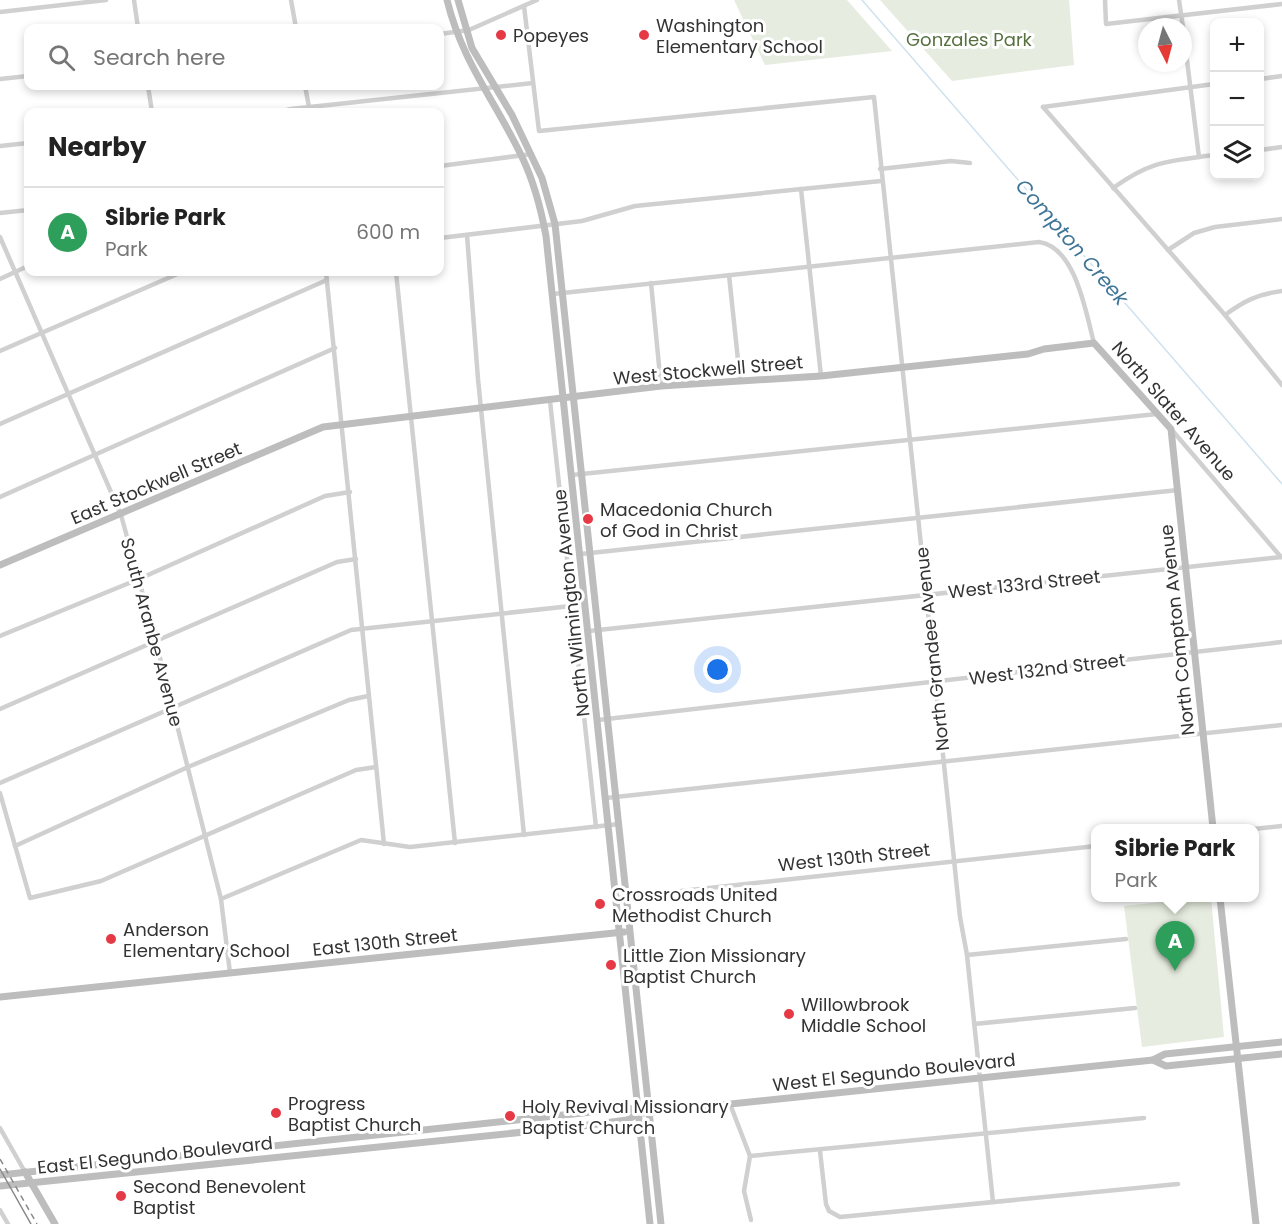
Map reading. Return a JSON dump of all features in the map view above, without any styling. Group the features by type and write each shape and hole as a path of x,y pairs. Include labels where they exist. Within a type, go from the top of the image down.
{"main road":[{"name":"North Wilmington Avenue","path":"447,0 456,32 482,88 521,156 537,196 544,225 581,554 650,1224"},
{"name":"North Wilmington Avenue","path":"458,0 466,30 494,88 512,115 542,178 555,224 661,1224"},
{"name":"West Stockwell Street","path":"323,427 661,386 740,379 820,376 1094,344"},
{"name":"North Slater Avenue","path":"1094,344 1171,429"},
{"name":"East Stockwell Street","path":"0,566 323,427"},
{"name":"North Compton Avenue","path":"1171,429 1212,824"},
{"path":"1220,902 1234,1046 1256,1224"},
{"path":"620,933 630,932"},
{"name":"East 130th Street","path":"0,998 620,933"},
{"name":"West El Segundo Boulevard","path":"638,1114 648,1111 1153,1060 1165,1054 1282,1042"},
{"name":"West El Segundo Boulevard","path":"1153,1060 1166,1066 1282,1054"},
{"name":"East El Segundo Boulevard","path":"0,1175 629,1108 638,1114 629,1120 582,1126 0,1186"},
{"path":"25,1172 54,1224"}],"street":[{"path":"0,12 106,0"},
{"path":"134,0 137,24"},
{"path":"291,0 295,24"},
{"path":"444,33 466,30 537,0"},
{"path":"1105,0 1106,24 1282,4"},
{"path":"1179,0 1181,16"},
{"path":"1252,0 1253,7"},
{"path":"325,108 533,83 524,6"},
{"path":"1189,72 1199,157"},
{"path":"0,79 24,76"},
{"path":"1264,78 1282,76"},
{"name":"North Grandee Avenue","path":"533,83 539,131 874,97 917,518 993,1202"},
{"path":"1210,84 1043,107 1225,315 1282,384"},
{"path":"149,90 151,108"},
{"path":"306,90 309,108"},
{"path":"0,146 24,143"},
{"path":"1264,149 1282,147"},
{"path":"444,166 531,154"},
{"path":"1113,188 1138,170 1153,164 1210,156"},
{"path":"880,169 951,162 970,163"},
{"path":"444,238 582,221 635,206 881,181"},
{"path":"801,189 820,376"},
{"path":"0,213 24,210"},
{"path":"1168,250 1194,233 1215,227 1282,219"},
{"path":"467,235 481,408 524,835"},
{"name":"South Aranbe Avenue","path":"0,237 121,515 156,642 203,836 221,899 230,973"},
{"name":"North Slater Avenue","path":"890,258 1047,243 1061,253 1075,276 1094,344"},
{"path":"553,294 890,258"},
{"path":"0,279 24,268"},
{"path":"729,275 740,379"},
{"path":"0,351 173,276"},
{"path":"326,276 344,425 368,696 384,844"},
{"path":"396,276 455,843"},
{"path":"0,424 327,280"},
{"path":"651,283 661,386"},
{"path":"1225,315 1248,299 1261,294 1282,291"},
{"path":"0,497 335,348"},
{"path":"550,401 596,827"},
{"path":"572,476 1157,414"},
{"name":"North Slater Avenue","path":"1171,429 1282,557"},
{"path":"581,554 1178,490"},
{"path":"0,636 139,579 325,496 350,492"},
{"name":"West 133rd Street","path":"588,631 1282,557"},
{"path":"0,709 337,562 356,559"},
{"path":"0,783 342,633 571,606"},
{"name":"West 132nd Street","path":"598,720 1282,642"},
{"path":"15,846 188,767 349,700 368,696"},
{"path":"606,798 1282,725"},
{"path":"0,793 30,898 101,881 356,770 376,766"},
{"path":"221,899 361,840 410,847 619,824"},
{"path":"1259,829 1282,826"},
{"name":"West 130th Street","path":"616,898 1091,846"},
{"path":"967,955 1126,939"},
{"path":"974,1024 1135,1008"},
{"path":"730,1104 750,1156 744,1191 751,1220"},
{"path":"750,1156 1144,1118"},
{"path":"0,1128 25,1172"},
{"path":"820,1151 826,1204 833,1215 849,1217 1178,1184"},
{"path":"0,1210 8,1224"}],"green space":[{"path":"734,0 847,0 892,51 765,65"},
{"name":"Gonzales Park","path":"880,0 1069,0 1074,65 952,81"},
{"path":"1160,902 1211,902 1224,1037 1142,1047 1124,906"}],"waterway":[{"name":"Compton Creek","path":"862,0 1282,484"}],"tram line":[{"path":"0,1169 31,1224"}],"railway":[{"path":"0,1159 37,1224"}],"place":[{"name":"Popeyes","path":"501,35"},
{"name":"Washington Elementary School","path":"644,35"},
{"name":"Macedonia Church of God in Christ","path":"588,519"},
{"name":"Crossroads United Methodist Church","path":"600,904"},
{"name":"Anderson Elementary School","path":"111,939"},
{"name":"Little Zion Missionary Baptist Church","path":"611,965"},
{"name":"Sibrie Park","path":"1175,971"},
{"name":"Willowbrook Middle School","path":"789,1014"},
{"name":"Progress Baptist Church","path":"276,1113"},
{"name":"Holy Revival Missionary Baptist Church","path":"510,1116"},
{"name":"Second Benevolent Baptist","path":"121,1196"}]}
